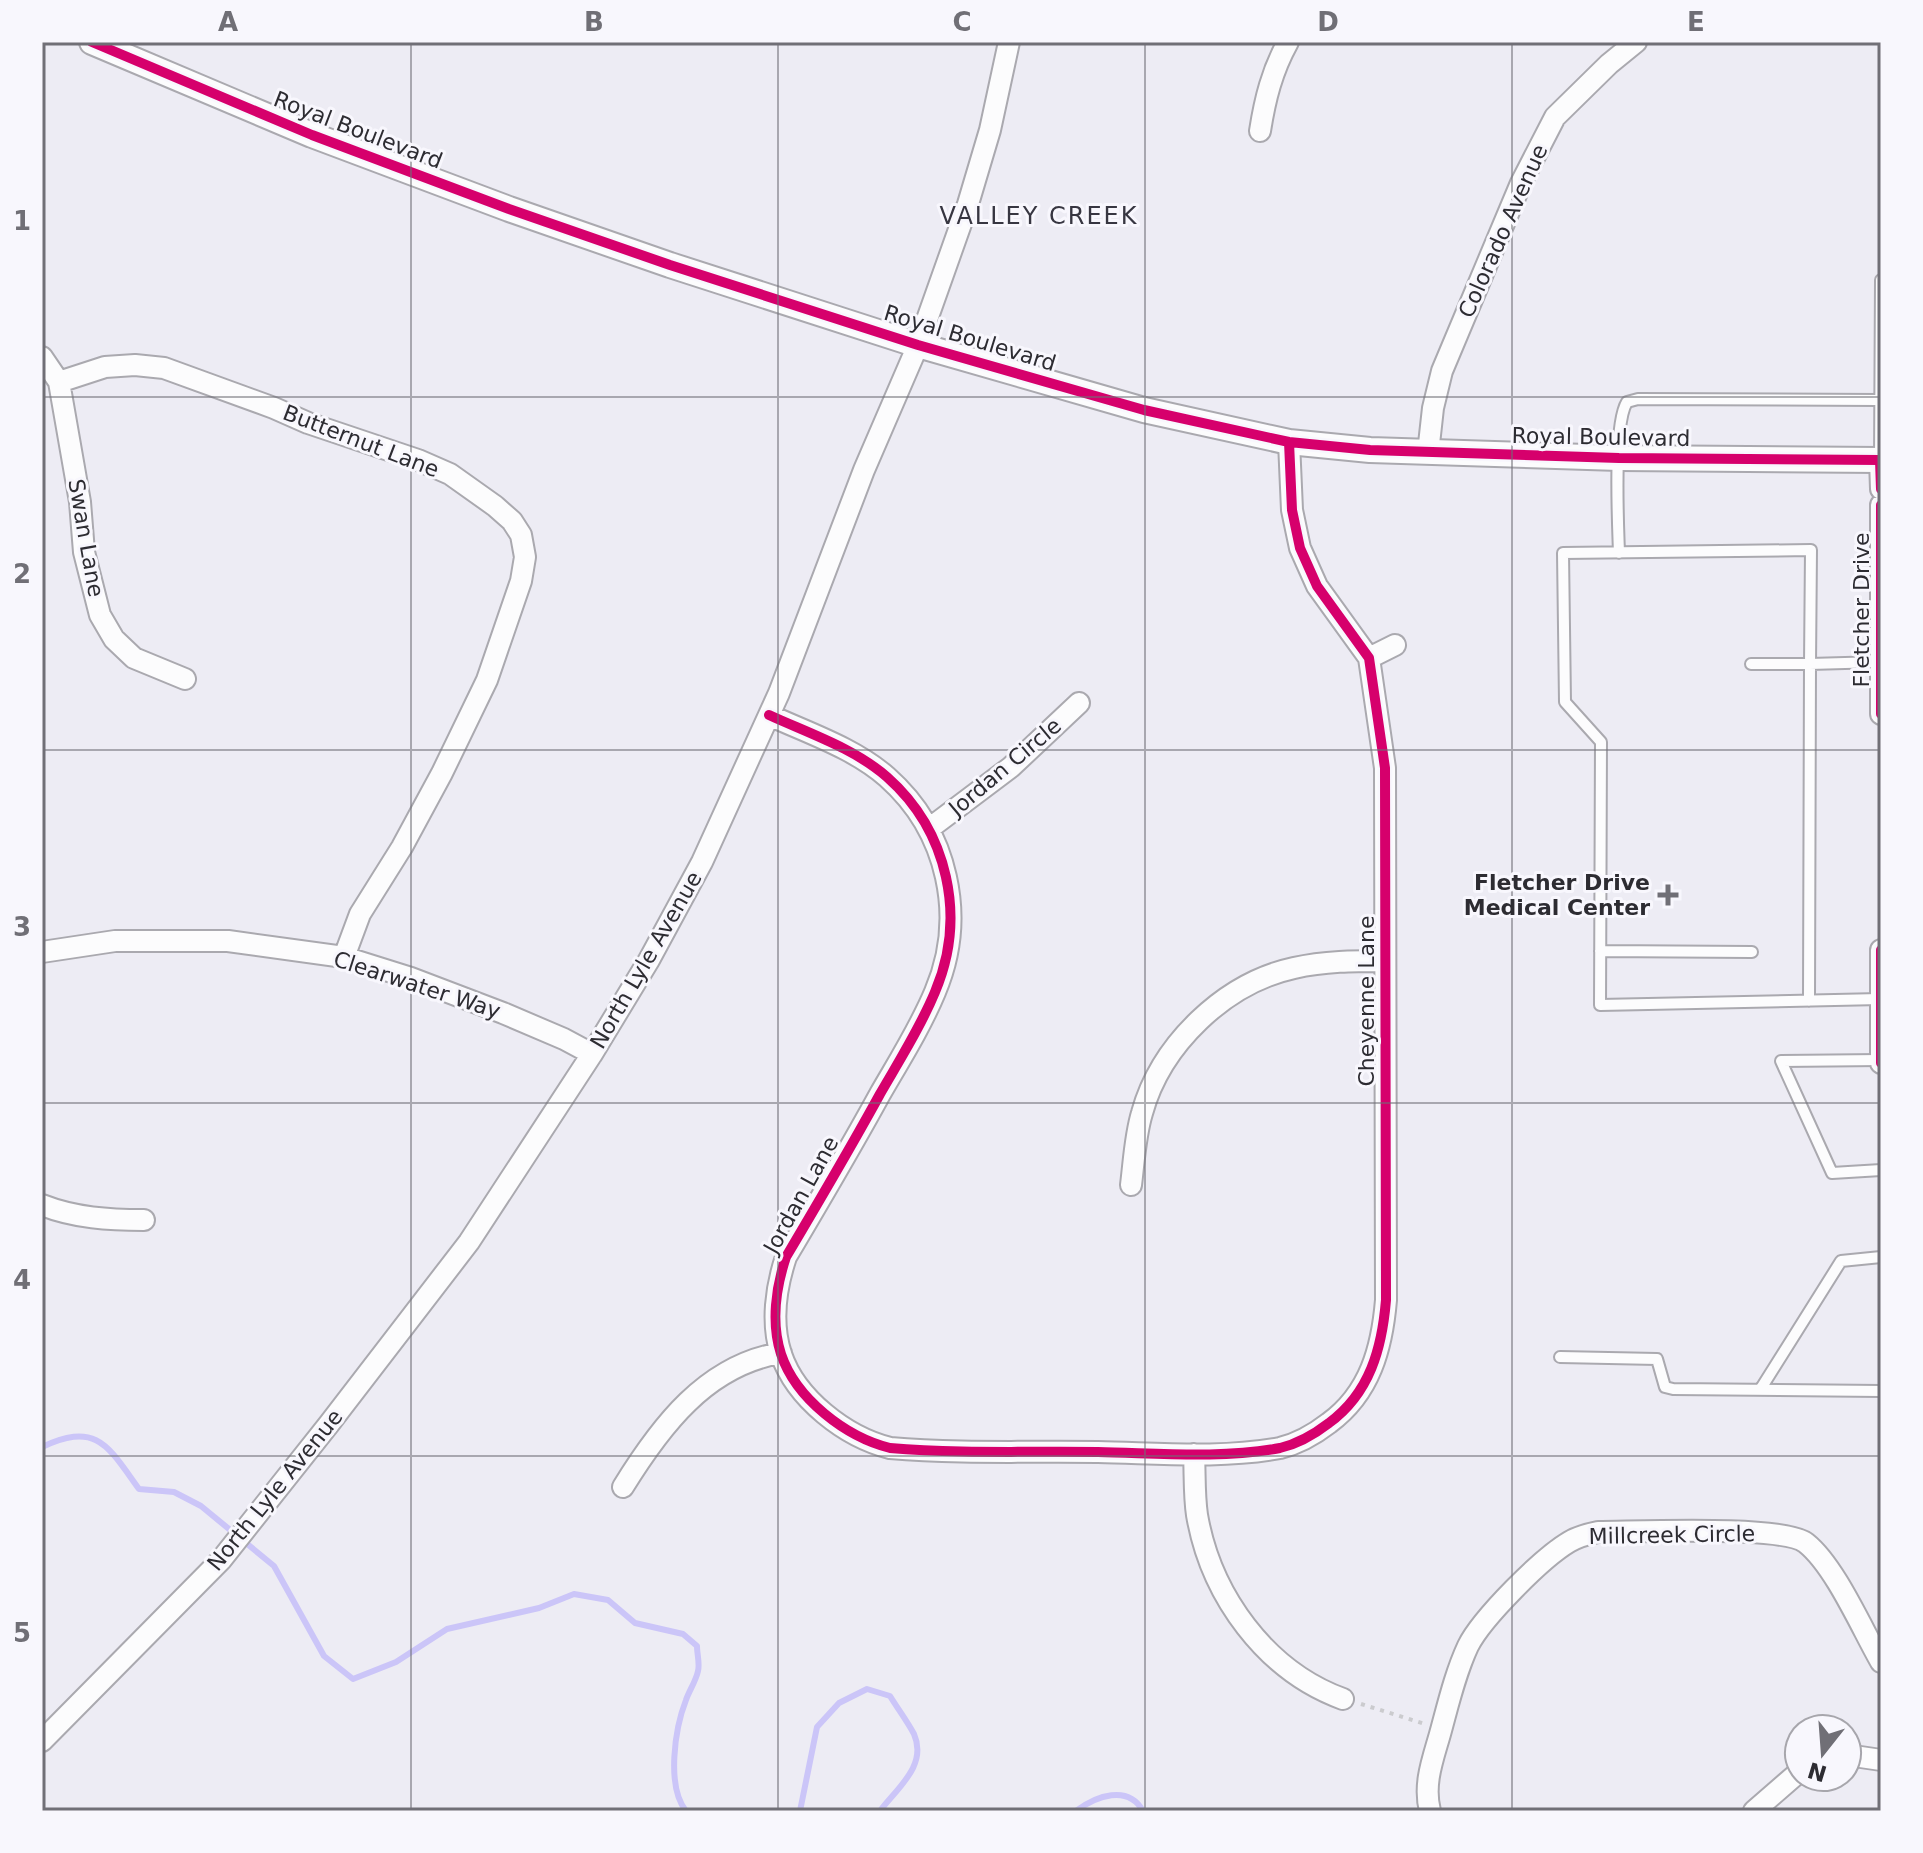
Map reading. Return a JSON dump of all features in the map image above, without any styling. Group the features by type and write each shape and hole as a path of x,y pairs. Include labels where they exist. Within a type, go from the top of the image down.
{"street":[{"name":"Royal Boulevard","path":"92,42 312,135 453,189 670,265 918,345 1144,410 1289,442 1428,453 1880,460"},
{"name":"North Lyle Avenue","path":"42,1741 221,1560 245,1531 469,1242 592,1054 649,960 702,862 769,715 864,470 918,345 968,204 990,130 1009,42"},
{"path":"1260,131 1266,94 1277,61 1288,42"},
{"name":"Colorado Avenue","path":"1428,453 1433,408 1442,371 1521,183 1555,117 1636,42"},
{"name":"Swan Lane","path":"42,357 59,382 80,502 84,552 100,615 114,639 134,658 185,679"},
{"name":"Butternut Lane","path":"59,382 105,367 135,365 164,368 450,474 495,506 512,521 521,535 525,557 521,581 508,627 487,680 409,835 360,914 344,957"},
{"name":"Cheyenne Lane","path":"1194,1454 1285,1447 1341,1413 1356,1397 1374,1365 1383,1331 1386,1300 1385,768 1369,658 1317,586 1300,548 1292,510 1289,442"},
{"path":"1880,460 1881,489"},
{"name":"Fletcher Drive","path":"1881,505 1881,714"},
{"path":"1369,658 1395,645"},
{"name":"Jordan Circle","path":"930,828 1011,767 1079,703"},
{"name":"Jordan Lane","path":"769,715 841,747 886,775 908,798 930,828 946,874 951,908 945,963 923,1017 786,1257 776,1313 781,1353 789,1370 803,1390 836,1423 872,1443 890,1448 1194,1454"},
{"name":"Clearwater Way","path":"42,952 115,941 228,941 344,957 411,978 503,1013 592,1054"},
{"path":"1881,950 1881,1062"},
{"path":"1131,1185 1138,1131 1149,1093 1179,1041 1217,1005 1257,980 1291,968 1328,961 1385,961"},
{"path":"42,1205 59,1212 104,1220 144,1220"},
{"path":"623,1487 653,1439 693,1396 747,1363 781,1353"},
{"path":"1194,1454 1198,1519 1214,1573 1234,1611 1258,1641 1303,1681 1343,1699"},
{"name":"Millcreek Circle","path":"1430,1811 1427,1780 1461,1663 1479,1627 1516,1587 1561,1548 1583,1535 1598,1532 1762,1532 1801,1539 1821,1559 1881,1662"},
{"path":"1754,1811 1783,1786"}],"lane":[{"path":"1880,460 1881,280"},
{"path":"1619,553 1619,458 1622,411 1627,402 1638,399 1879,400"},
{"path":"1809,1001 1811,550 1563,553 1565,702 1601,742 1600,1005 1809,1001 1880,999"},
{"path":"1751,664 1880,662"},
{"path":"1600,951 1752,952"},
{"path":"1881,1062 1781,1061 1832,1173 1881,1170"},
{"path":"1760,1390 1841,1261 1881,1257"},
{"path":"1560,1357 1657,1359 1665,1387 1673,1389 1881,1391"}],"path":[{"path":"1343,1699 1442,1729"}],"waterway":[{"path":"42,1447 76,1437 100,1442 139,1489 174,1492 201,1506 274,1566 324,1656 353,1679 396,1662 447,1629 539,1608 574,1594 608,1600 635,1623 683,1634 697,1646 699,1665 682,1712 674,1757 676,1787 686,1811"},
{"path":"800,1811 817,1727 839,1703 867,1689 890,1696 914,1734 917,1746 914,1767 880,1811"},
{"path":"1076,1811 1111,1795 1129,1798 1143,1811"}],"cycle path":[{"path":"92,42 312,135 509,209 918,345 1144,410 1289,442 1370,450 1619,458 1880,460 1881,489"},
{"path":"769,715 860,758 887,777 908,799 925,823 937,849 946,877 950,905 950,934 945,963 929,1005 786,1257 777,1293 776,1330 781,1354 798,1386 810,1401 840,1425 873,1443 890,1448 968,1452 1212,1454 1280,1448 1306,1438 1324,1427 1355,1398 1377,1352 1384,1318 1385,768 1369,658 1317,586 1300,548 1292,510 1289,442"},
{"path":"1881,505 1881,714"},
{"path":"1881,950 1881,1063"}],"place":[{"name":"Fletcher Drive Medical Center","path":"1668,895"}],"district":[{"name":"VALLEY CREEK","path":"1039,216"}]}
